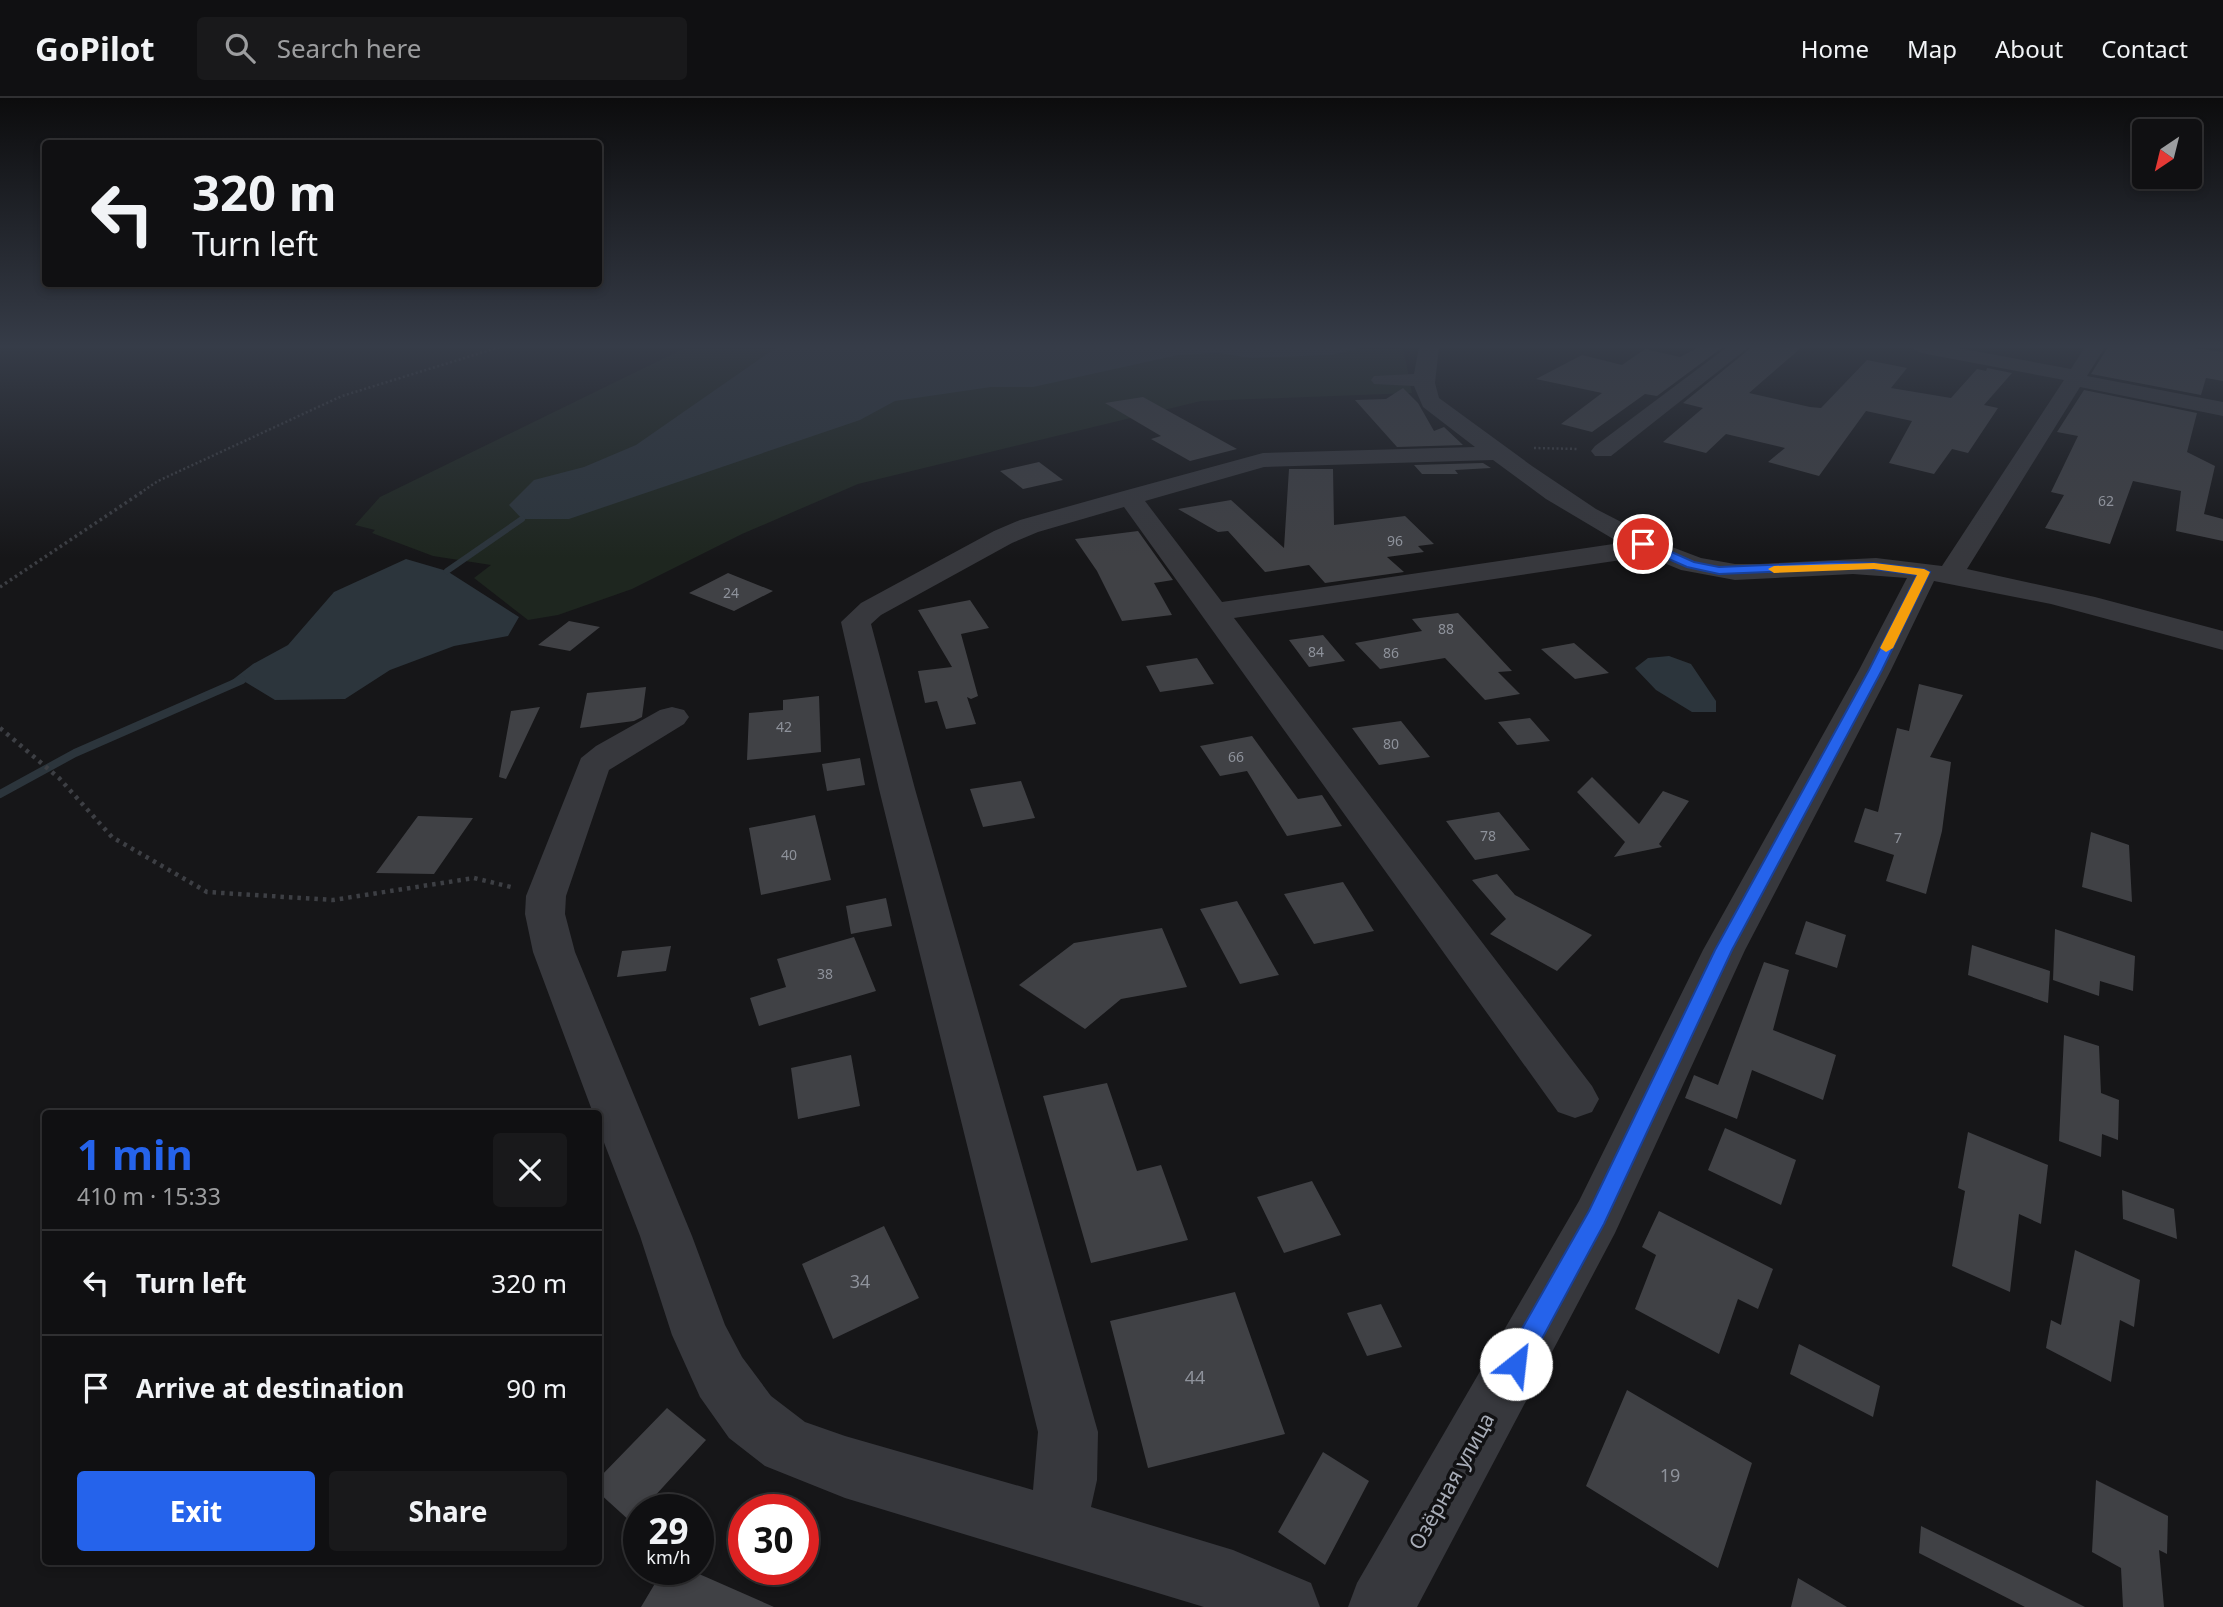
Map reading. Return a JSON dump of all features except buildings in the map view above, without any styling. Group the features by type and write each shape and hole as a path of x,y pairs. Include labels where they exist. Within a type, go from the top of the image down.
{"street":[{"path":"1452,417 1567,504 1643,544 1691,564 1719,571 1836,565 1874,566 1937,574 2034,591 2223,641"},
{"path":"1603,451 1647,417"},
{"name":"Озёрная улица","path":"1381,1607 1597,1217 1724,950 1869,682 1937,574 2048,417"},
{"path":"1055,1529 1066,1480 1068,1432 897,789 856,622 871,609 1014,531 1263,460 1499,453"},
{"path":"1540,485 1568,486 1606,496"},
{"path":"1129,497 1575,1100"},
{"path":"1214,612 1621,552 1643,544"},
{"path":"672,717 608,753 593,765 547,896 545,914 554,953 666,1236 700,1335 721,1377 750,1417 786,1445 845,1467 1233,1584 1287,1607"}],"path":[{"path":"0,587 158,481 296,417"},
{"path":"1499,453 1528,448 1564,447 1603,451"},
{"path":"0,728 59,778 111,837 207,892 333,900 474,878 547,896"}],"shaded area":[{"path":"543,417 1133,417 858,484 742,534 632,589 558,615 528,620 474,578 491,565 433,556 372,533 375,530 355,525 380,497"},
{"path":"676,417 865,417 569,519 522,519 509,505 534,480 584,467 636,445"},
{"path":"406,559 447,571 519,617 508,636 454,646 390,670 345,699 275,700 242,680 231,681 253,664 288,645 334,592"},
{"path":"1669,656 1691,664 1716,701 1716,712 1692,712 1656,690 1635,668 1648,658"}],"waterway":[{"path":"447,571 522,519"},
{"path":"0,794 75,753 242,680"}],"slow traffic":[{"path":"1774,569 1830,565 1874,566 1924,572 1886,648"}],"route":[{"path":"1516,1364 1597,1217 1724,950 1875,670 1924,572 1836,565 1719,571 1691,564 1643,544"}]}
